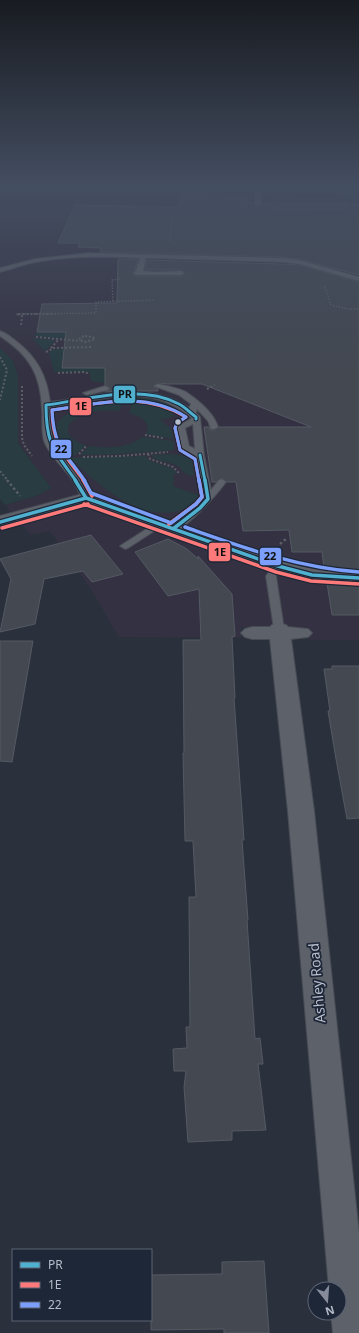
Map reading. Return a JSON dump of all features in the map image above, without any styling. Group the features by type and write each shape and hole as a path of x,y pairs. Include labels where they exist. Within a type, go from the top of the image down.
{"street":[{"path":"0,522 86,498 278,566 312,575 359,578"},
{"path":"252,633 287,632"},
{"name":"Ashley Road","path":"287,632 301,811 352,1333"}],"lane":[{"path":"74,255 81,252 100,252"},
{"path":"120,252 125,253 126,256"},
{"path":"0,270 44,259 74,255 224,255 299,262 358,278"},
{"path":"144,256 138,272 155,274 181,273"},
{"path":"0,332 18,344 34,362 40,374 46,405 46,431 49,441 60,459 82,486 86,498"},
{"path":"46,405 131,394 160,397 178,403 195,416 214,426 207,415 182,393 158,386"},
{"path":"84,399 88,392 105,388"},
{"path":"195,403 195,416 200,455 208,499"},
{"path":"195,416 181,427 185,447 200,455"},
{"path":"125,546 166,527 200,508 222,482"},
{"path":"278,566 271,576 287,632"}],"path":[{"path":"324,287 331,304 348,309 359,309"},
{"path":"20,330 22,316 17,314 96,313 96,302 155,300"},
{"path":"33,337 83,342 93,341 95,338 85,336 80,338 80,341"},
{"path":"41,350 45,354 51,349 58,339"},
{"path":"80,347 83,342"},
{"path":"51,349 93,347"},
{"path":"0,357 7,370 0,400"},
{"path":"55,373 84,372 87,373 87,377"},
{"path":"22,385 22,438 24,444 33,457"},
{"path":"145,435 168,439"},
{"path":"76,457 87,445"},
{"path":"148,454 150,459 173,467 179,472"},
{"path":"0,471 34,513"}],"shaded area":[{"path":"0,247 359,247 359,640 310,640 308,627 241,627 241,638 119,637 91,589 50,531 31,535 5,505 39,495 51,488 18,443 18,375 13,361 0,348"},
{"path":"110,331 110,348 64,349 62,368 109,368 109,377 105,383 91,381 90,373 88,372 54,372 49,353 56,349 95,348 95,346 82,346 84,343 96,341 98,338 96,336 86,335 77,337 77,340 34,336 37,332"},
{"path":"32,338 56,340 45,351"},
{"path":"0,348 13,361 18,375 18,443 51,488 39,495 5,505 0,499"},
{"path":"134,397 146,398 171,404 165,407 175,416 160,420 171,428 173,439 146,434 146,422 129,413"},
{"path":"126,398 119,411 104,410 92,412 80,416 70,424 68,433 77,442 86,445 75,455 69,456 57,433 57,425 61,418 80,406 88,403"},
{"path":"143,437 174,441 174,450 80,455 89,446 117,447 137,441"},
{"path":"171,454 186,456 192,460 194,475 190,476 183,472 177,465 159,460 151,455"},
{"path":"146,456 148,460 171,468 178,473 174,474 173,486 198,495 198,498 190,505 174,512 158,512 141,508 125,501 109,491 94,480 71,458"}],"building":[{"path":"83,247 359,247 359,275 299,259 281,257 100,252 101,248"},
{"path":"118,259 138,259 135,270 132,273 136,276 181,276 185,273 181,270 145,270 147,260 299,265 359,282 359,570 324,568 322,552 292,552 289,530 243,531 236,482 227,482 222,478 216,482 212,482 204,427 209,427 210,430 214,430 219,427 311,427 202,384 158,383 153,386 158,389 158,391 105,392 109,391 110,388 105,385 105,368 62,368 66,332 37,332 42,304 117,303"},
{"path":"91,535 123,574 92,582 83,571 44,579 35,624 0,632 11,579 0,559"},
{"path":"168,539 187,549 198,559 198,556 232,594 235,636 232,637 234,698 244,840 242,840 247,920 255,1039 260,1038 263,1064 258,1064 266,1130 232,1131 232,1140 188,1142 184,1087 186,1071 174,1071 173,1049 187,1048 186,1027 190,1027 189,897 196,897 193,841 185,841 183,640 201,640 199,589 168,596 135,552"},
{"path":"327,583 359,585 359,615 332,615"},
{"path":"0,641 33,641 12,762 0,761"},
{"path":"332,666 359,666 359,818 347,819 336,759 328,711 330,711 324,669 332,669"},
{"path":"264,1261 269,1333 224,1333 224,1329 151,1330 152,1275 222,1274 222,1262"}],"transit line":[{"name":"PR","path":"46,405 113,395 147,395 163,398 179,404 196,417 196,419"},
{"name":"22","path":"124,400 157,403 172,408 186,417 177,423 175,428 180,450 195,459 202,497 196,504 171,523 91,493 85,481 60,447 56,438 53,426 52,410 124,400"},
{"name":"1E","path":"92,496 84,481 63,453 55,438 53,431 52,410 121,401 154,403 170,408 186,417 177,423 175,428 180,450 195,459 202,497 196,504 169,524"},
{"name":"PR","path":"46,405 46,427 49,440 57,455 78,483 86,498"},
{"name":"PR","path":"173,529 200,508 208,499 200,455"},
{"name":"PR","path":"86,498 278,566 312,575 359,578"},
{"name":"PR","path":"0,522 86,498"},
{"name":"1E","path":"84,504 276,572 311,581 359,584"},
{"name":"1E","path":"2,528 88,504"},
{"name":"22","path":"185,527 249,550 292,563 336,571 359,572"}]}
